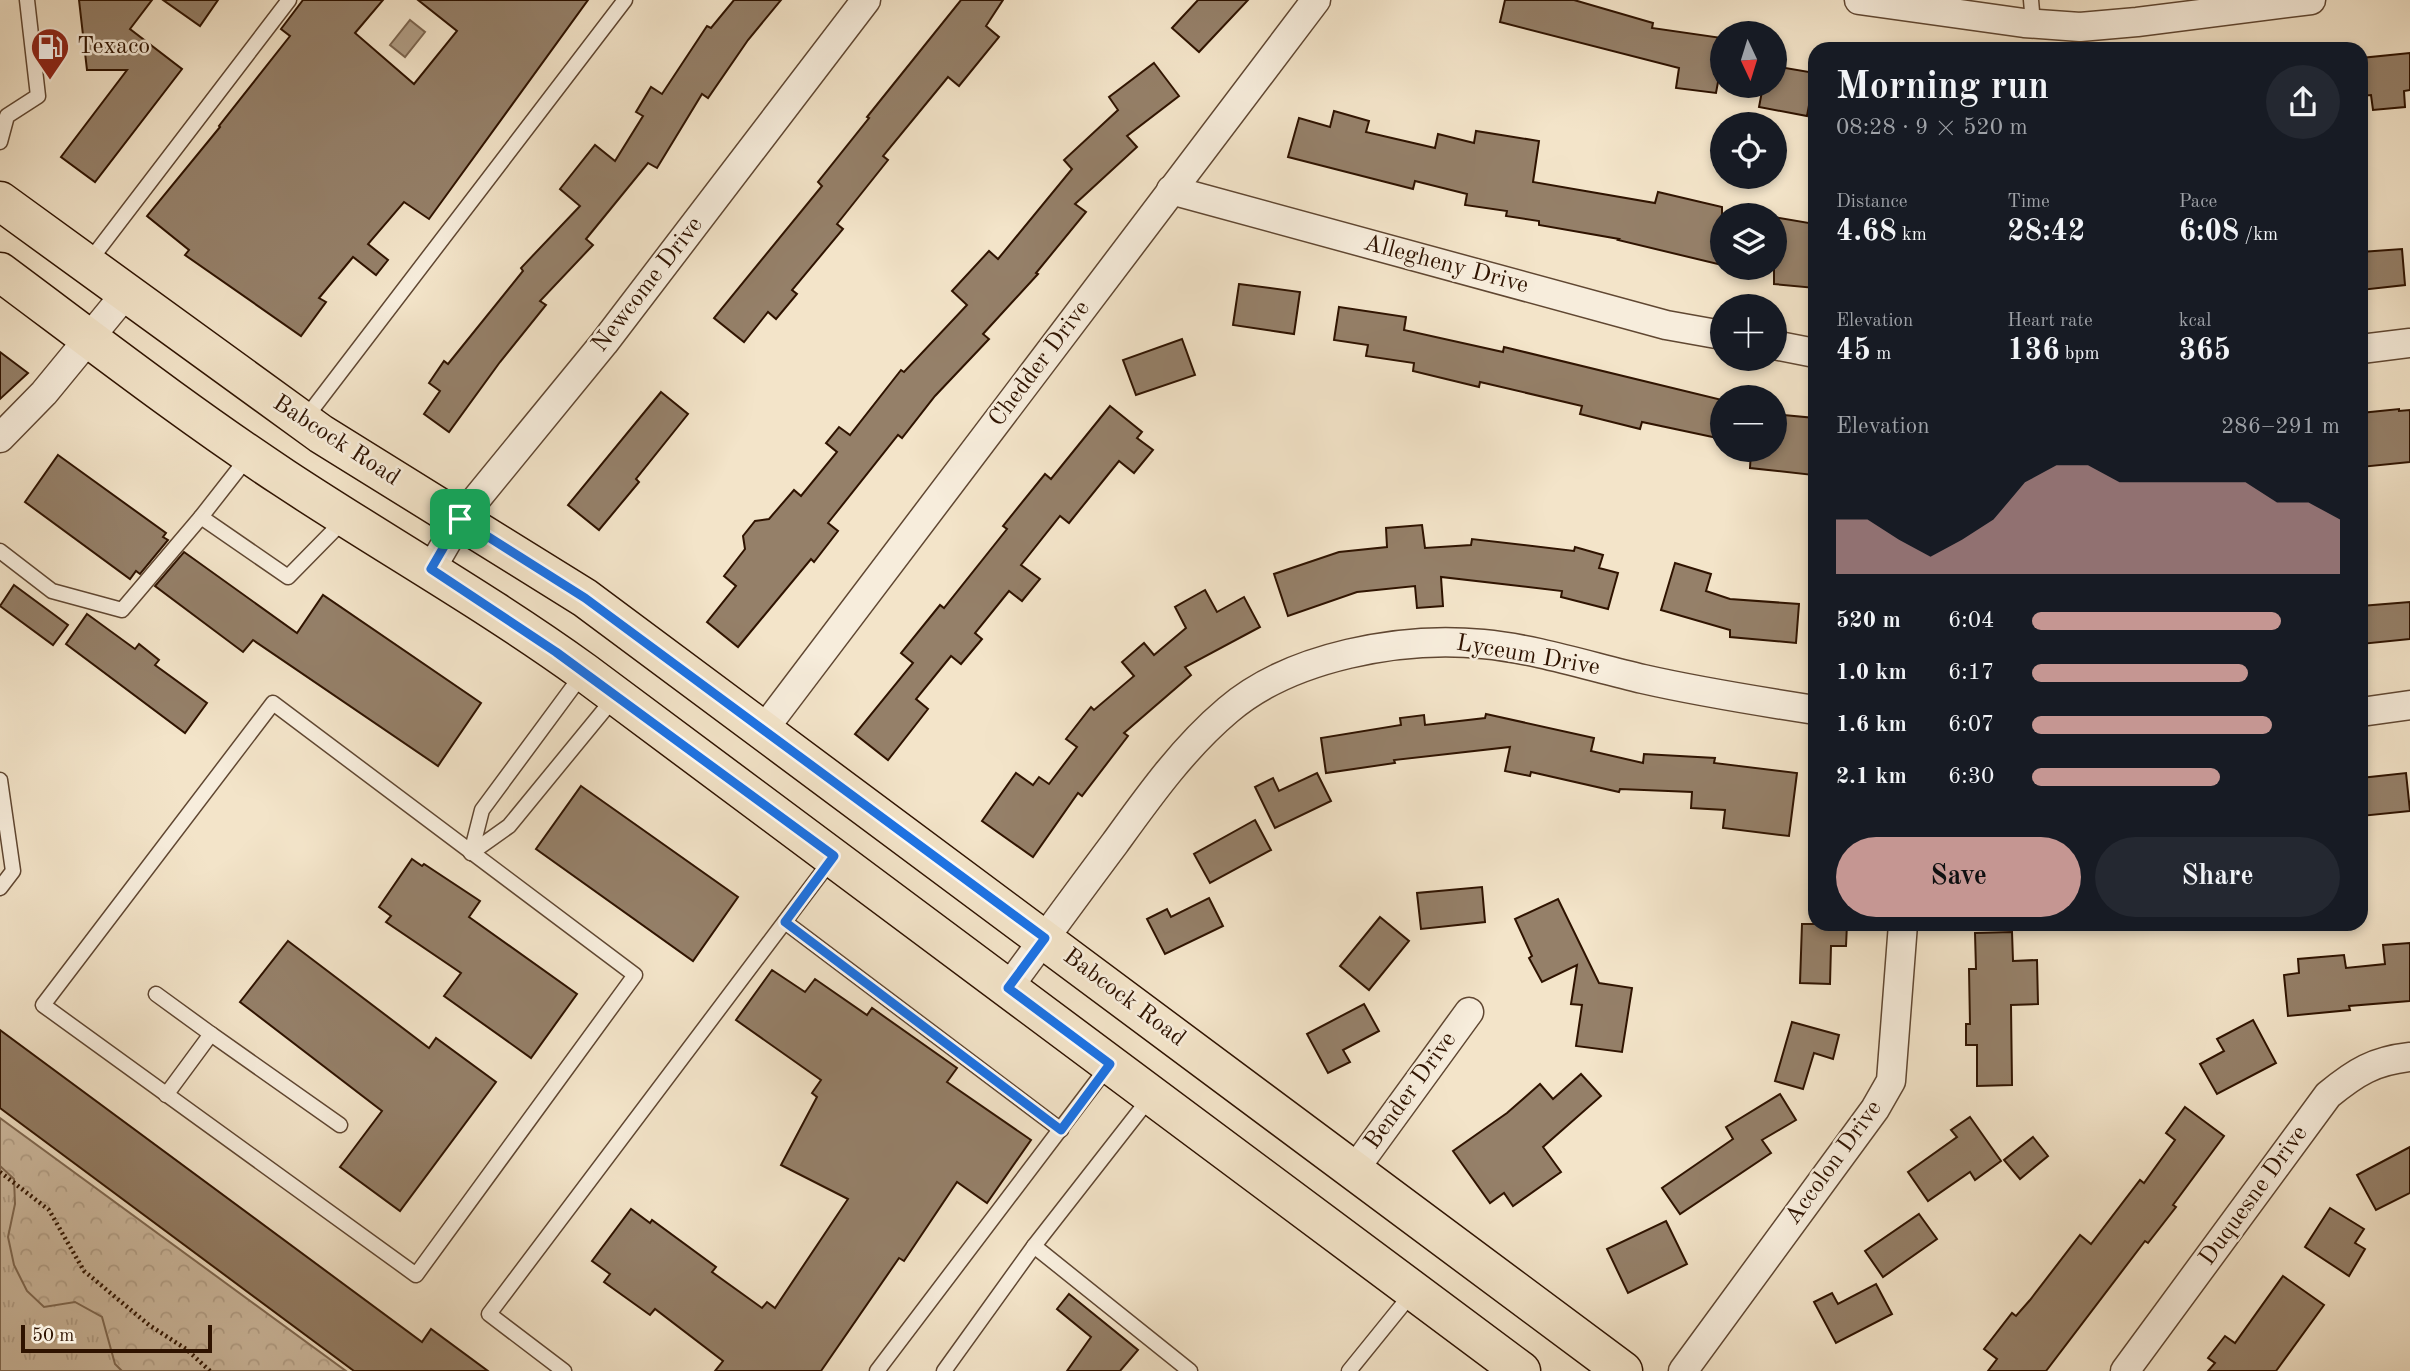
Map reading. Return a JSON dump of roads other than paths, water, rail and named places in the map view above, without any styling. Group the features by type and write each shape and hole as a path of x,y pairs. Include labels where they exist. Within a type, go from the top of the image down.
{"main road":[{"name":"Babcock Road","path":"0,201 303,421 585,598 1623,1371"},
{"path":"0,272 197,419 346,518 431,569 616,695 1521,1371"}],"street":[{"name":"Newcome Drive","path":"431,569 460,519 604,343 866,0"},
{"name":"Chedder Drive","path":"764,729 1315,0"},
{"path":"1858,0 2032,12 2080,27 2311,0"},
{"name":"Allegheny Drive","path":"1171,190 1666,325 1710,333"},
{"path":"0,438 44,393 127,292"},
{"path":"2368,348 2410,343"},
{"path":"1787,348 1808,352"},
{"name":"Lyceum Drive","path":"1008,988 1160,781 1197,739 1229,709 1255,692 1328,660 1405,643 1485,644 1524,650 1684,688 1808,708"},
{"path":"2368,711 2410,705"},
{"name":"Accolon Drive","path":"1683,1371 1867,1120 1891,1081 1902,931"},
{"name":"Bender Drive","path":"1354,1170 1469,1012"},
{"name":"Duquesne Drive","path":"2125,1371 2328,1095 2349,1077 2383,1060 2410,1057"}],"lane":[{"path":"0,142 4,113 38,96 27,0"},
{"path":"88,264 289,0"},
{"path":"303,421 625,0"},
{"path":"0,551 52,592 122,610 250,455"},
{"path":"201,517 288,577 346,518"},
{"path":"471,853 482,810 584,672"},
{"path":"471,853 509,826 616,695"},
{"path":"273,703 471,853 635,975 416,1275 43,1005 273,703"},
{"path":"0,780 13,872 0,888"},
{"path":"564,1371 489,1314 834,856"},
{"path":"785,922 1061,1130"},
{"path":"156,994 340,1125"},
{"path":"166,1095 211,1034"},
{"path":"877,1371 1110,1064"},
{"path":"944,1371 1034,1246 1152,1095"},
{"path":"1034,1246 1190,1371"},
{"path":"1349,1371 1414,1291"}],"place":[{"name":"Texaco","path":"50,81"}]}
